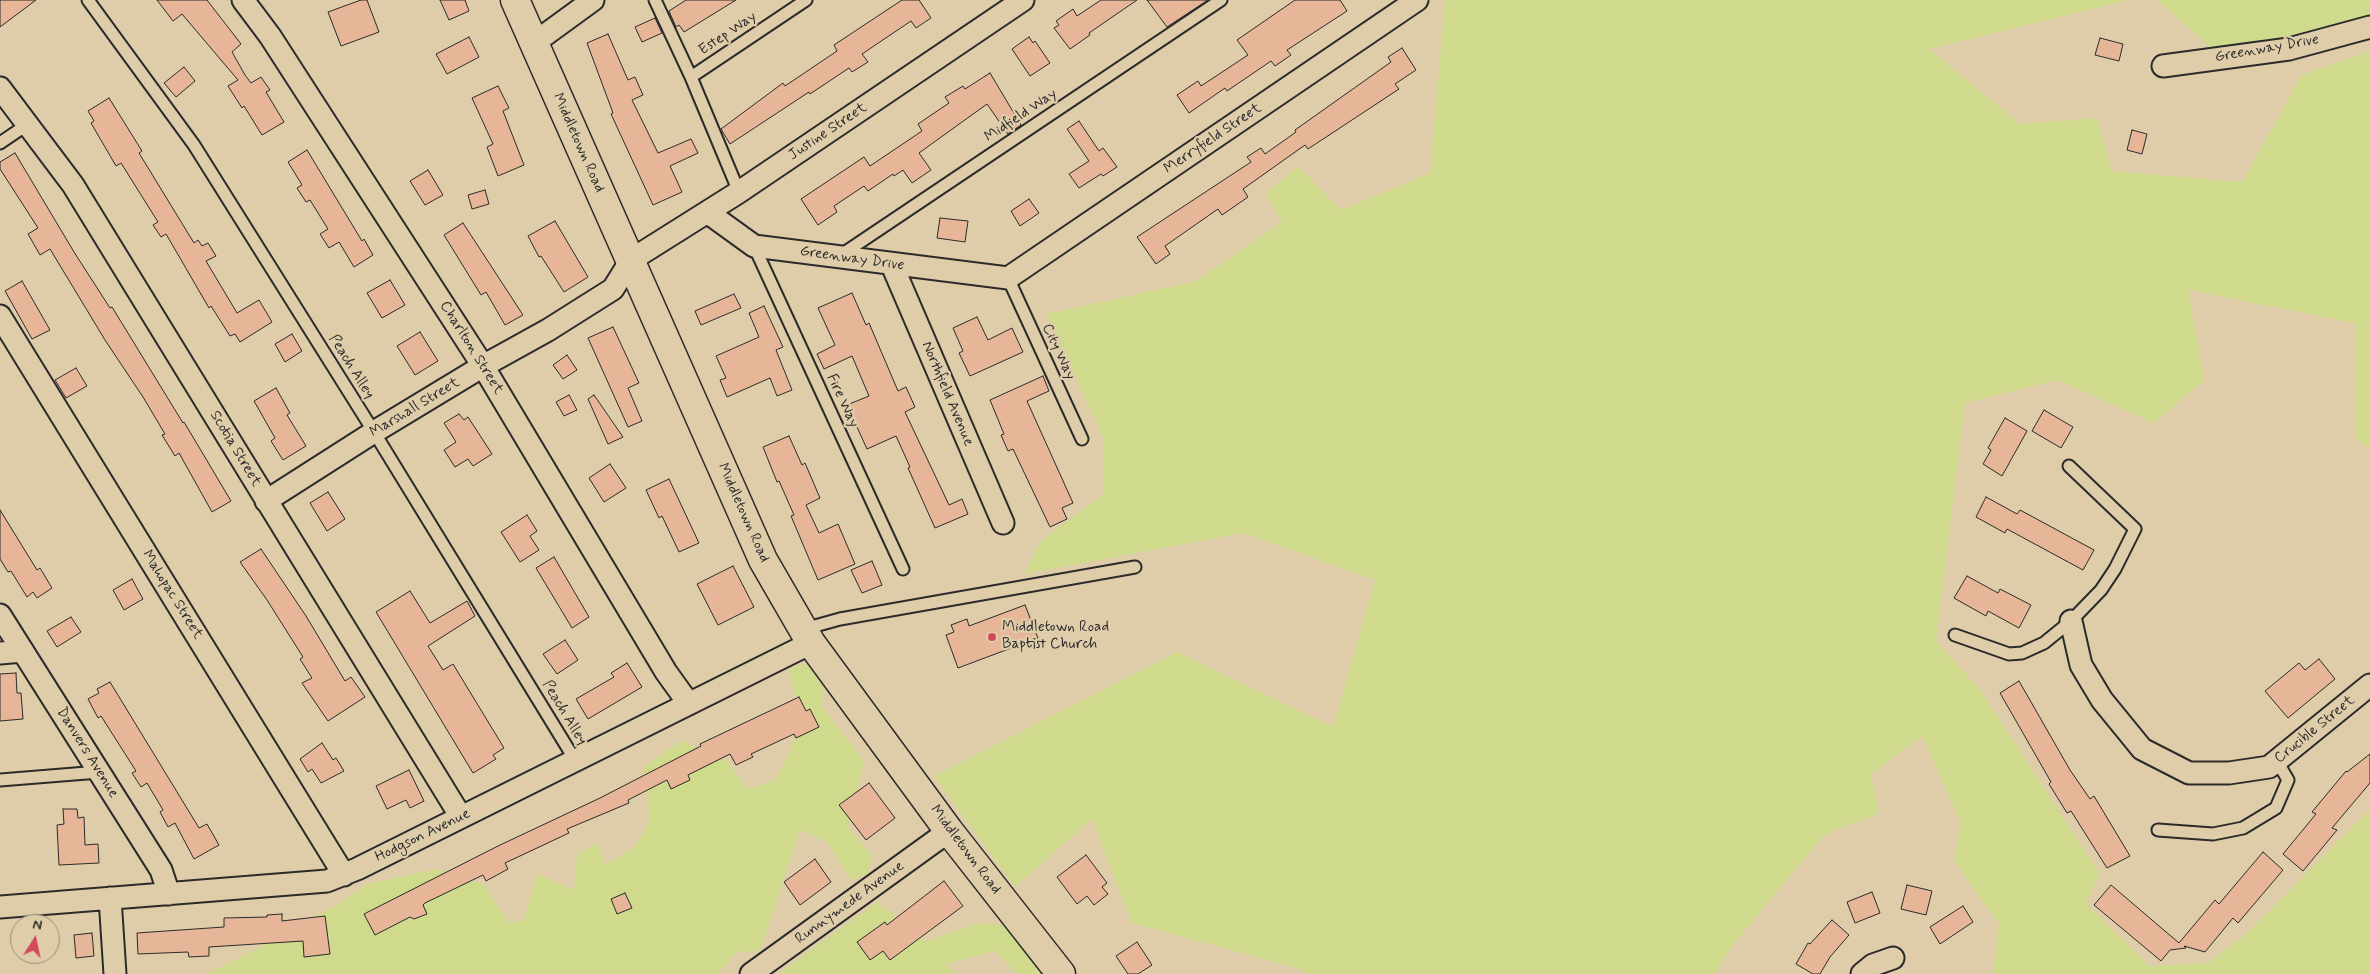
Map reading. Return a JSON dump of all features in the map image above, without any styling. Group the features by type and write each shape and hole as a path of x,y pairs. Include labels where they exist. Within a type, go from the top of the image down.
{"street":[{"name":"Charlton Street","path":"242,0 270,36 483,366 666,672 688,704"},
{"name":"Middletown Road","path":"515,0 763,560 808,636 949,831 1061,974"},
{"path":"534,43 593,0"},
{"name":"Justine Street","path":"630,260 739,192 1022,0"},
{"name":"Merryfield Street","path":"1008,278 1417,0"},
{"name":"Greenway Drive","path":"2163,66 2288,49 2370,27"},
{"name":"Scotia Street","path":"0,88 73,185 461,817"},
{"name":"Greenway Drive","path":"707,212 754,246 892,265 1008,278"},
{"name":"Marshall Street","path":"266,501 374,432 483,366 548,330 613,289 630,260"},
{"name":"Northfield Avenue","path":"892,265 1003,522"},
{"name":"Mahopac Street","path":"0,316 344,875"},
{"name":"Danvers Avenue","path":"0,614 161,870 169,894"},
{"name":"Crucible Street","path":"2071,621 2082,664 2102,700 2142,749 2189,773 2229,773 2269,767 2370,685"},
{"name":"Hodgson Avenue","path":"0,907 327,881 344,875 688,704 808,636"},
{"path":"0,653 23,651"},
{"name":"Runnymede Avenue","path":"751,974 949,831"},
{"path":"110,898 115,974"},
{"path":"1862,974 1873,965 1893,958"}],"lane":[{"name":"Peach Alley","path":"88,0 194,145 374,432 575,760"},
{"path":"655,0 691,76 739,192"},
{"name":"Estep Way","path":"691,76 806,0"},
{"name":"Midfield Way","path":"838,257 1221,0"},
{"path":"0,143 28,124"},
{"name":"Fire Way","path":"754,246 903,569"},
{"name":"City Way","path":"1008,278 1082,439"},
{"path":"1955,635 2009,654 2016,654 2044,643 2071,621 2101,590 2115,570 2135,529 2069,466"},
{"path":"808,636 840,619 1135,567"},
{"path":"2158,830 2213,834 2243,828 2276,808 2288,780 2277,761"},
{"path":"0,780 99,772"}],"green space":[{"path":"1445,0 2129,0 1929,49 2020,124 2097,118 2112,171 2242,182 2302,75 2370,51 2370,449 2356,438 2355,323 2188,290 2204,380 2154,423 2057,380 1965,403 1936,641 1981,691 2099,873 2086,904 2149,966 2208,963 2244,936 2370,809 2370,974 1993,974 1999,924 1954,861 1961,823 1922,736 1871,774 1879,813 1824,835 1736,941 1714,974 1305,974 1304,970 1132,923 1092,819 1015,887 934,776 1177,652 1333,727 1375,580 1243,533 1024,574 1041,541 1103,494 1103,437 1047,314 1196,281 1282,222 1266,194 1298,166 1341,210 1430,173"},
{"path":"2157,0 2370,0 2370,20 2222,58"},
{"path":"811,663 823,681 822,707 864,761 848,828 873,856 868,874 851,880 827,842 800,830 760,951 736,952 718,974 206,974 255,950 295,925 338,905 366,884 437,869 484,885 509,923 524,920 537,874 574,890 577,855 597,843 605,865 635,847 650,820 643,767 681,741 726,760 748,789 774,781 789,754 800,719 789,669"},
{"path":"877,902 926,941 981,923 1011,926 1046,974 1017,974 995,951 947,964 953,974 778,974"}],"building":[{"path":"0,0 36,0 0,27"},
{"path":"157,0 207,0 241,44 232,52 245,75 251,83 261,77 270,90 266,92 284,122 262,135 244,106 242,108 228,86 238,80 182,14 173,21"},
{"path":"361,0 367,0 379,32 341,46 328,12"},
{"path":"440,0 465,0 469,11 449,20"},
{"path":"686,0 736,0 684,32 679,25 676,27 669,11"},
{"path":"902,0 919,0 931,18 916,28 911,21 862,54 868,62 852,72 849,68 730,144 721,129 783,83 785,86 837,51 834,45"},
{"path":"1101,0 1137,0 1089,33 1090,35 1070,49 1054,28 1059,25 1056,21 1073,9 1077,16"},
{"path":"1147,0 1208,0 1167,27"},
{"path":"1295,0 1340,0 1347,11 1287,50 1291,55 1275,66 1271,61 1227,91 1225,88 1189,113 1177,95 1198,81 1201,86 1248,55 1237,40"},
{"path":"655,18 662,33 642,42 635,27"},
{"path":"608,34 628,80 635,77 643,95 632,100 658,153 691,139 698,153 670,166 682,192 653,205 611,114 613,113 587,43"},
{"path":"469,37 479,57 447,74 436,54"},
{"path":"1029,37 1033,43 1035,41 1050,63 1030,76 1012,49"},
{"path":"2100,38 2123,44 2119,61 2095,55"},
{"path":"1402,48 1416,70 1395,84 1399,89 1308,149 1305,145 1243,189 1248,197 1222,215 1218,209 1165,246 1170,254 1156,264 1137,237 1251,162 1247,157 1261,148 1265,154 1296,132 1295,130 1391,62 1388,57"},
{"path":"184,67 195,81 176,97 164,83"},
{"path":"990,73 1021,125 1008,134 987,104 919,153 931,170 912,183 903,170 894,176 893,174 868,191 864,186 834,206 837,212 818,225 801,199 864,157 870,166 922,131 918,124 949,103 945,97 963,86 965,89"},
{"path":"498,86 509,108 503,111 524,165 498,176 487,147 493,144 472,98"},
{"path":"109,98 142,151 139,153 194,243 198,240 202,246 208,243 216,256 206,261 237,313 259,300 272,322 240,342 235,334 230,336 211,306 209,308 166,234 161,237 153,225 158,222 121,163 116,166 91,123 94,121 88,111"},
{"path":"1079,121 1099,151 1103,148 1117,167 1103,176 1101,174 1079,188 1069,174 1089,161 1067,129"},
{"path":"2132,130 2147,134 2142,154 2127,150"},
{"path":"307,150 362,241 364,239 373,255 354,267 339,242 329,248 320,234 328,229 310,200 306,202 297,188 302,185 288,162"},
{"path":"15,153 74,252 110,308 112,307 231,501 212,512 179,453 175,456 162,435 165,434 143,397 105,340 50,249 40,255 28,234 38,228 0,169 0,162"},
{"path":"428,170 443,195 425,205 410,181"},
{"path":"485,190 489,204 472,209 468,195"},
{"path":"1029,199 1039,213 1020,226 1011,211"},
{"path":"940,218 968,221 965,242 937,238"},
{"path":"555,221 588,277 564,292 541,256 539,257 528,236"},
{"path":"463,223 523,315 505,325 486,292 481,295 444,235"},
{"path":"390,280 405,305 382,318 367,293"},
{"path":"22,281 50,330 32,339 5,291"},
{"path":"852,293 866,325 869,323 898,391 906,387 915,407 905,412 949,505 962,499 968,514 935,528 896,436 867,449 847,405 869,396 852,356 824,369 817,354 835,345 818,308"},
{"path":"734,294 741,308 701,325 695,311"},
{"path":"764,306 783,347 776,350 792,390 777,396 770,378 727,397 720,380 726,378 716,356 759,337 749,313"},
{"path":"977,317 988,340 1012,328 1023,352 970,376 959,353 963,351 953,328"},
{"path":"613,327 639,383 628,388 642,421 628,427 588,338"},
{"path":"420,332 438,361 415,375 397,346"},
{"path":"292,334 302,351 285,362 275,344"},
{"path":"567,355 577,370 563,379 553,365"},
{"path":"76,368 87,386 66,398 55,380"},
{"path":"1043,376 1049,391 1027,401 1073,503 1062,508 1067,519 1050,527 1013,449 1008,451 1001,435 1004,434 990,400"},
{"path":"276,388 290,413 287,415 306,446 283,460 271,441 275,438 254,401"},
{"path":"569,395 577,410 564,416 556,402"},
{"path":"594,395 623,437 608,444 588,399"},
{"path":"2044,410 2073,427 2061,448 2032,431"},
{"path":"459,414 464,420 468,417 492,454 473,466 468,459 455,467 444,450 456,442 444,423"},
{"path":"2005,418 2027,431 2002,476 1983,464 1991,450 1988,448"},
{"path":"789,436 802,465 805,463 820,498 806,505 819,533 838,524 855,564 818,580 791,516 794,515 779,481 777,482 763,447"},
{"path":"610,464 626,488 604,502 589,478"},
{"path":"669,479 699,543 679,552 662,516 659,518 646,490"},
{"path":"328,492 345,519 327,531 310,503"},
{"path":"1986,497 2017,514 2020,510 2094,550 2083,570 2007,529 2005,533 1976,517"},
{"path":"0,510 37,570 40,568 52,588 37,598 33,592 27,597 11,571 8,572 0,559"},
{"path":"527,515 537,531 530,536 539,550 520,562 501,532"},
{"path":"261,549 306,616 345,681 351,677 365,697 328,721 302,683 312,678 300,659 303,657 267,600 240,562"},
{"path":"554,557 589,617 572,628 536,568"},
{"path":"872,561 882,585 862,593 851,570"},
{"path":"733,566 754,607 718,625 697,584"},
{"path":"1967,576 1998,593 2000,589 2031,605 2019,628 1988,611 1986,616 1954,598"},
{"path":"132,579 143,599 124,610 113,590"},
{"path":"410,591 430,623 467,601 475,616 428,646 443,670 453,664 504,748 493,755 496,759 473,773 376,612"},
{"name":"Middletown Road Baptist Church","path":"1025,605 1038,638 958,668 946,635 954,632 951,625 967,619 969,626"},
{"path":"71,617 81,632 57,647 47,631"},
{"path":"565,640 578,660 557,674 543,654"},
{"path":"2319,659 2335,679 2288,718 2265,691 2299,663 2305,670"},
{"path":"627,663 642,687 588,719 576,699 614,677 611,673"},
{"path":"16,673 17,693 21,693 23,719 0,721 0,674"},
{"path":"2019,681 2070,770 2090,799 2094,796 2130,856 2107,868 2071,811 2067,813 2049,784 2051,782 2000,693"},
{"path":"110,682 199,828 207,824 219,845 194,859 175,823 168,827 160,812 163,810 147,783 141,787 132,773 136,771 101,716 98,718 88,699 99,693 97,689"},
{"path":"799,697 806,711 810,709 819,727 796,738 794,734 751,754 753,757 736,765 730,754 688,775 690,780 671,789 667,780 628,800 629,803 567,829 569,833 505,863 508,869 486,881 483,875 425,903 423,905 427,914 414,919 410,917 375,935 364,914 498,846 600,798 701,746 700,744"},
{"path":"322,743 333,760 336,758 344,771 321,783 312,769 308,772 300,759"},
{"path":"2370,754 2370,783 2332,828 2337,830 2303,871 2283,854 2316,814 2312,812 2346,771"},
{"path":"409,770 424,801 410,808 406,800 387,809 376,786"},
{"path":"869,783 895,818 866,840 839,805"},
{"path":"63,809 77,809 78,818 84,817 85,845 98,844 99,863 59,865 57,825 64,824"},
{"path":"2263,852 2283,870 2238,923 2233,918 2205,952 2184,946 2186,948 2170,950 2161,961 2094,905 2111,885 2179,943 2215,900 2219,904"},
{"path":"1086,855 1107,883 1102,887 1108,894 1094,905 1087,896 1077,904 1057,877"},
{"path":"815,859 831,882 800,905 784,882"},
{"path":"944,881 963,906 890,960 883,951 870,960 857,942 885,922 887,925"},
{"path":"1907,885 1932,891 1926,915 1901,909"},
{"path":"1872,892 1880,913 1855,923 1847,902"},
{"path":"625,893 632,908 617,914 611,899"},
{"path":"1963,906 1973,922 1940,944 1930,927"},
{"path":"282,914 282,921 325,916 330,954 304,957 303,941 209,947 209,956 189,957 188,952 138,954 137,933 224,927 224,918 267,917 267,915"},
{"path":"1832,920 1849,935 1830,957 1820,974 1813,974 1796,964 1808,943 1810,944"},
{"path":"92,933 94,956 76,958 74,935"},
{"path":"1137,942 1152,965 1138,974 1128,974 1116,956"}],"place":[{"name":"Middletown Road Baptist Church","path":"992,637"}]}
